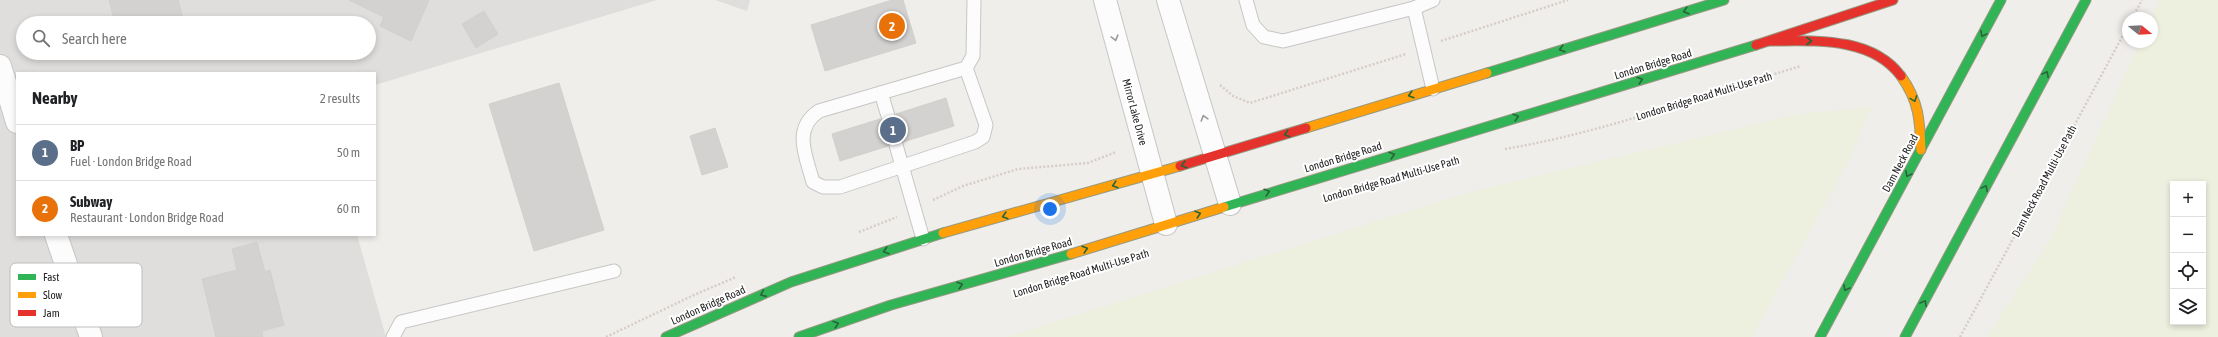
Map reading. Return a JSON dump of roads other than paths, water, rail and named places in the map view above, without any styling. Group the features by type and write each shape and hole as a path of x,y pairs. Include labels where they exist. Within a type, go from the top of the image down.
{"main road":[{"name":"London Bridge Road","path":"666,337 791,282 923,239 1215,156 1724,0"},
{"name":"London Bridge Road","path":"799,337 891,305 1166,224 1770,41 1893,0"},
{"name":"Dam Neck Road","path":"1820,337 2001,0"},
{"path":"1905,337 2086,0"},
{"path":"1770,41 1830,40 1860,46 1882,56 1896,68 1909,84 1919,112 1921,150"}],"street":[{"name":"Mirror Lake Drive","path":"1105,0 1166,224"},
{"path":"1168,0 1230,204"},
{"path":"0,66 16,119"},
{"path":"56,236 66,263"},
{"path":"88,327 91,337"}],"lane":[{"path":"966,68 986,125 983,137 975,142 840,188 823,187 813,182 803,144 804,129 809,118 819,111 966,68 973,56 974,0"},
{"path":"1246,0 1253,25 1264,37 1283,41 1414,8 1432,0"},
{"path":"1414,8 1433,89"},
{"path":"881,93 888,116"},
{"path":"896,145 923,239"},
{"path":"392,337 401,322 614,271"}],"place":[{"name":"Subway","path":"892,26"},
{"name":"BP","path":"893,130"}]}
